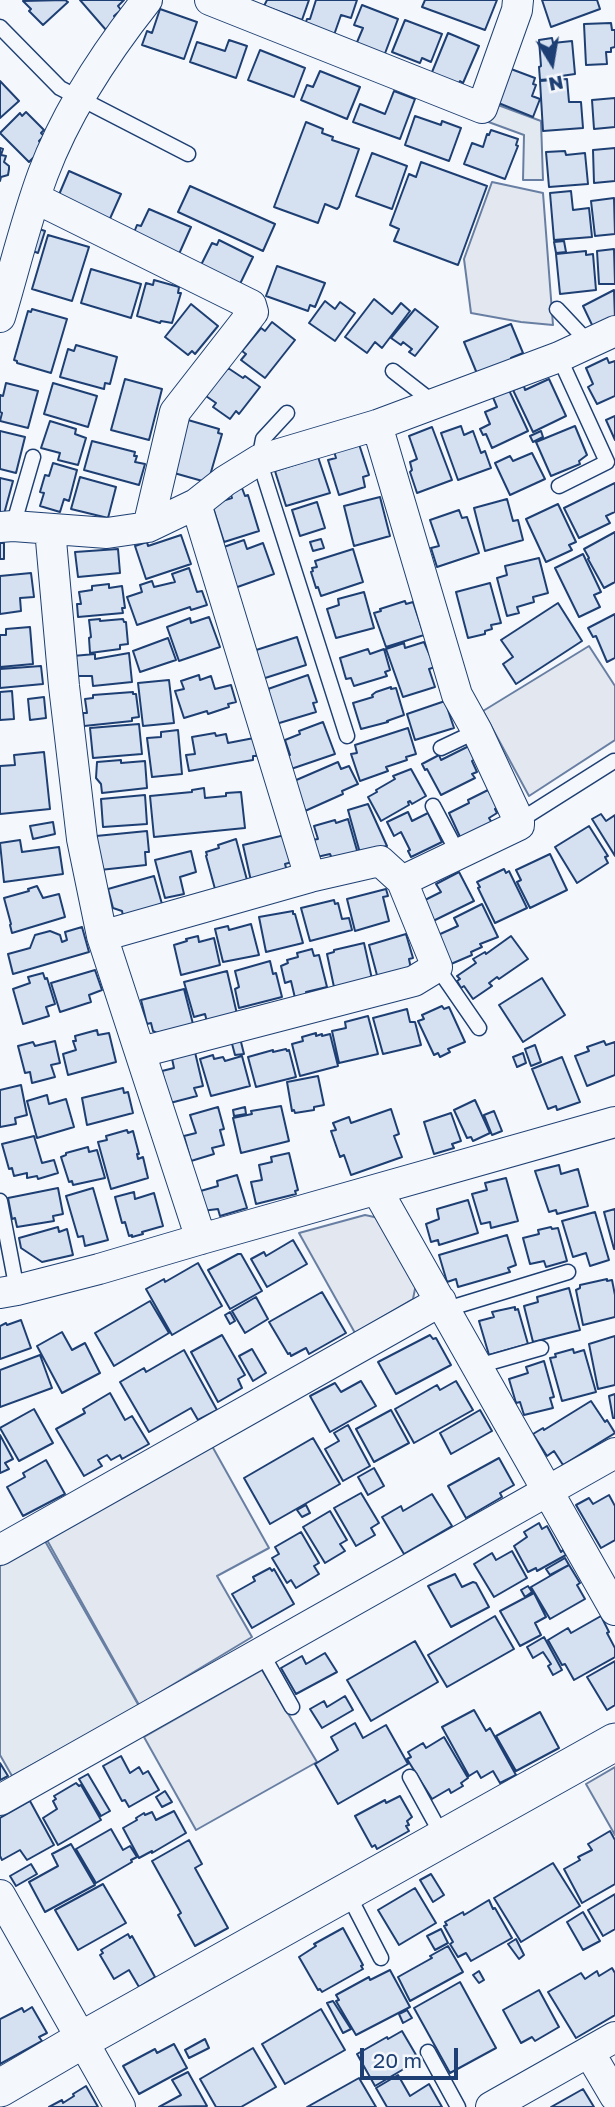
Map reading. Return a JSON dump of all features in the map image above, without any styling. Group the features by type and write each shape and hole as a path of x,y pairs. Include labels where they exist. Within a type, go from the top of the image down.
{"street":[{"path":"0,317 8,263 44,172 78,97 117,38 147,0"},
{"path":"210,0 482,108 517,10 518,0"},
{"path":"35,198 251,305 253,312 175,412 148,527"},
{"path":"7,527 107,533 148,527 196,504 258,460 377,425 559,357 602,337"},
{"path":"377,425 457,695 519,821 519,825 402,881"},
{"path":"196,504 310,877"},
{"path":"50,529 64,686 82,839 102,936 201,1239"},
{"path":"102,936 310,877 380,861 402,881 437,967 414,981 141,1052"},
{"path":"8,1292 99,1269 615,1122"},
{"path":"377,1189 615,1610"},
{"path":"0,1550 444,1305"},
{"path":"0,1800 615,1453"},
{"path":"0,2088 615,1742"},
{"path":"0,1895 120,2107"},
{"path":"491,2107 615,2037"},
{"path":"589,2052 615,2096"}],"lane":[{"path":"0,27 60,88 188,154"},
{"path":"556,309 602,337"},
{"path":"559,357 607,462 559,486"},
{"path":"393,371 434,404"},
{"path":"287,413 263,439 258,460 347,736"},
{"path":"7,527 33,457"},
{"path":"441,748 477,731"},
{"path":"519,821 614,761"},
{"path":"433,806 458,855"},
{"path":"437,967 479,1028"},
{"path":"0,1201 8,1292"},
{"path":"444,1305 568,1272"},
{"path":"478,1366 541,1348"},
{"path":"261,1652 292,1707"},
{"path":"410,1777 443,1838"},
{"path":"347,1892 381,1958"},
{"path":"428,2052 458,2107"}],"shaded area":[{"path":"490,102 541,121 543,180 523,180 524,135 483,120"},
{"path":"492,182 543,193 553,325 471,313 464,259"},
{"path":"589,646 615,686 615,740 529,796 483,711"},
{"path":"365,1215 379,1218 416,1284 413,1299 355,1333 299,1233"},
{"path":"212,1446 269,1548 217,1576 252,1637 139,1705 47,1540"},
{"path":"45,1541 139,1706 12,1776 0,1755 0,1566"},
{"path":"262,1670 317,1762 196,1830 144,1737"},
{"path":"615,1767 615,1835 586,1784"}],"building":[{"path":"80,0 124,0 118,6 121,10 114,16 117,19 106,30"},
{"path":"267,0 309,0 302,20 264,6"},
{"path":"316,0 357,0 351,18 341,15 334,35 303,30"},
{"path":"425,0 497,0 485,30 422,7"},
{"path":"542,0 597,0 600,9 551,27"},
{"path":"23,1 68,2 43,25"},
{"path":"362,5 398,19 384,56 355,47 363,28 354,25"},
{"path":"160,9 197,22 184,59 142,45 147,31 152,33"},
{"path":"405,20 442,34 431,62 422,58 420,63 392,52"},
{"path":"611,23 612,30 615,30 615,47 611,48 611,52 606,52 607,64 586,65 584,24"},
{"path":"448,33 479,46 463,83 460,81 456,88 430,77"},
{"path":"552,38 553,43 572,41 575,74 540,80 539,40"},
{"path":"229,40 247,46 236,78 190,62 197,42 225,51"},
{"path":"260,50 305,68 294,97 248,80"},
{"path":"511,69 535,78 533,84 536,85 532,96 540,99 533,117 496,102"},
{"path":"320,71 360,87 347,119 301,100 307,85 313,87"},
{"path":"567,79 569,102 581,102 583,128 543,131 540,81"},
{"path":"0,81 19,101 0,118"},
{"path":"394,91 415,99 400,139 353,122 360,104 385,114"},
{"path":"615,98 615,127 594,129 592,100"},
{"path":"26,112 44,130 41,133 44,136 39,141 44,147 29,162 0,133 20,113 22,116"},
{"path":"415,116 441,125 442,121 461,128 449,161 405,145"},
{"path":"306,122 323,129 322,133 333,137 332,140 359,149 339,207 337,209 325,204 318,223 274,207"},
{"path":"491,130 518,139 518,146 505,179 464,164 472,143 483,147"},
{"path":"0,148 3,149 1,155 6,156 4,162 9,169 8,175 1,177 0,181"},
{"path":"615,148 615,181 594,183 593,150"},
{"path":"565,151 566,155 585,153 588,184 549,187 546,152"},
{"path":"372,153 407,166 392,209 356,196"},
{"path":"421,162 487,186 458,265 394,241 399,229 390,225 409,174 416,177"},
{"path":"69,171 121,194 108,223 58,197"},
{"path":"190,186 275,224 263,251 178,212"},
{"path":"571,191 573,210 589,208 592,237 554,240 550,193"},
{"path":"614,198 615,234 595,236 591,201"},
{"path":"149,209 191,227 179,254 133,235"},
{"path":"33,227 45,231 38,253 25,248"},
{"path":"48,235 89,247 72,301 32,289"},
{"path":"219,240 253,257 239,286 200,267 212,243 217,245"},
{"path":"564,241 566,252 556,253 554,242"},
{"path":"614,249 615,284 599,284 597,251"},
{"path":"586,251 586,255 593,254 596,290 560,294 556,254"},
{"path":"277,266 325,283 315,307 310,305 308,311 266,296"},
{"path":"91,269 141,284 131,318 81,303"},
{"path":"154,280 179,287 178,293 181,293 172,323 160,323 137,316 146,283 153,285"},
{"path":"614,290 615,319 594,329 583,306"},
{"path":"374,299 392,314 401,303 410,311 382,348 375,342 367,353 345,337"},
{"path":"325,301 335,309 340,302 355,313 335,341 309,323"},
{"path":"191,304 218,326 195,354 192,351 188,355 165,337"},
{"path":"32,309 67,319 51,373 14,360 28,311 31,312"},
{"path":"415,309 438,327 415,356 409,352 412,349 403,342 401,345 391,338"},
{"path":"272,322 295,340 265,378 241,360 246,354 242,351 261,328 265,331"},
{"path":"511,324 523,353 511,358 512,362 478,376 464,342"},
{"path":"76,345 117,357 110,384 105,383 104,389 60,377 68,349 74,351"},
{"path":"607,358 609,363 615,361 615,396 597,404 588,387 593,384 586,368"},
{"path":"228,368 260,387 239,414 236,411 230,419 213,407 216,403 203,394"},
{"path":"125,379 162,389 149,440 111,430"},
{"path":"549,379 566,416 533,432 513,390 524,386 525,390"},
{"path":"6,383 38,391 28,428 0,421 0,395 3,396"},
{"path":"53,383 97,396 88,427 44,414"},
{"path":"508,388 528,431 492,448 486,434 483,435 480,429 490,424 485,412 497,407 492,395"},
{"path":"615,416 615,440 606,420"},
{"path":"188,420 219,429 218,433 222,434 206,482 174,473"},
{"path":"50,421 76,429 75,434 86,438 78,465 58,460 60,453 41,448"},
{"path":"461,426 464,435 473,431 481,453 485,451 491,468 458,480 441,433"},
{"path":"575,426 587,455 579,461 580,464 551,476 536,442"},
{"path":"432,427 452,480 417,493 410,472 410,462 417,459 409,436"},
{"path":"0,431 25,437 16,473 0,469"},
{"path":"541,431 543,437 533,442 530,436"},
{"path":"92,441 135,452 135,462 145,464 139,485 84,470"},
{"path":"358,441 369,475 363,477 365,487 339,495 328,460 336,458 333,448"},
{"path":"532,453 545,479 510,495 495,463 510,456 513,461"},
{"path":"318,457 330,493 286,506 275,471"},
{"path":"53,463 77,470 69,501 64,499 60,512 40,506 44,493 40,492 45,475 49,476"},
{"path":"80,477 116,487 108,518 71,509"},
{"path":"0,478 13,481 4,514 0,513"},
{"path":"615,483 615,512 606,516 610,523 579,538 564,508"},
{"path":"242,488 245,496 248,495 259,531 224,542 212,504 232,498 230,492"},
{"path":"380,497 390,536 354,546 344,506"},
{"path":"507,499 513,521 518,520 523,540 485,551 474,508"},
{"path":"317,502 325,528 300,536 292,510"},
{"path":"558,504 576,542 569,545 572,550 546,562 526,519"},
{"path":"459,510 462,518 467,517 479,553 437,567 431,548 439,546 430,520"},
{"path":"615,532 615,582 604,588 584,549"},
{"path":"181,535 191,564 146,579 135,546 147,542 148,546"},
{"path":"321,539 324,548 313,551 310,542"},
{"path":"244,540 247,549 263,543 274,574 229,590 218,549"},
{"path":"0,543 4,543 4,559 0,559"},
{"path":"118,549 120,573 78,577 75,552"},
{"path":"353,549 363,582 321,596 311,572 312,568 317,567 315,561"},
{"path":"583,554 601,592 594,595 600,607 579,617 555,568"},
{"path":"539,558 548,593 533,597 534,602 517,607 519,613 507,616 497,578 507,575 505,566"},
{"path":"189,568 197,592 202,591 207,605 191,610 190,607 137,625 127,597 142,592 140,585 152,581 154,587 175,582 172,574"},
{"path":"31,573 34,597 20,598 21,611 0,614 0,576"},
{"path":"490,583 501,623 491,625 492,629 485,631 485,634 468,638 456,592"},
{"path":"109,584 109,588 122,586 125,608 122,608 123,613 78,617 77,604 81,604 79,592 92,590 92,586"},
{"path":"364,592 374,628 336,638 327,609 339,605 338,599"},
{"path":"405,601 406,604 413,602 424,635 386,647 374,613"},
{"path":"558,603 582,641 516,684 503,664 513,657 501,640"},
{"path":"615,614 615,658 607,662 596,636 593,637 588,628"},
{"path":"209,617 220,647 179,661 167,627 190,618 191,623"},
{"path":"123,619 126,622 128,644 120,645 120,649 90,653 89,620"},
{"path":"30,627 33,664 0,667 0,635 6,635 6,629"},
{"path":"297,637 306,665 262,679 253,651"},
{"path":"168,638 176,660 140,672 133,651"},
{"path":"424,642 435,667 429,669 435,687 403,697 386,649 404,643 405,648"},
{"path":"368,649 370,654 384,649 390,670 385,672 387,676 354,686 351,678 346,679 340,658"},
{"path":"129,653 132,682 93,686 92,676 75,676 73,656 95,654 95,659"},
{"path":"41,666 43,684 0,688 0,669"},
{"path":"199,675 200,680 211,676 215,689 231,685 236,702 208,714 207,711 184,718 175,691 184,689 181,681"},
{"path":"308,675 317,702 313,703 316,712 276,724 268,689"},
{"path":"169,680 174,723 143,726 138,683"},
{"path":"396,688 404,715 361,729 353,703 373,697 376,692"},
{"path":"12,691 14,719 0,720 0,692"},
{"path":"136,694 139,717 132,718 132,721 84,726 83,713 87,713 85,699 93,698 93,695"},
{"path":"44,697 46,718 30,720 28,699"},
{"path":"445,701 454,728 415,740 407,714"},
{"path":"323,722 335,754 291,769 285,740 300,734 299,731"},
{"path":"139,724 142,754 93,758 90,728"},
{"path":"408,728 416,754 386,767 388,771 360,781 351,754 357,753 355,745"},
{"path":"178,730 182,774 152,777 147,738 161,737 161,732"},
{"path":"215,733 216,736 226,734 228,743 254,738 257,756 253,756 253,760 189,771 186,755 195,754 192,737"},
{"path":"469,746 475,759 472,761 477,772 472,774 475,778 441,795 422,764 439,755 441,760"},
{"path":"44,752 50,809 0,814 0,766 15,765 14,755"},
{"path":"121,760 121,763 145,761 147,788 102,793 101,784 96,778 97,762"},
{"path":"338,762 341,769 349,766 358,784 342,791 343,794 305,811 294,781"},
{"path":"411,769 426,796 412,804 408,802 409,805 381,821 368,797 395,779 393,776"},
{"path":"204,788 205,798 241,792 245,828 154,837 150,796 192,792"},
{"path":"488,790 499,807 495,809 497,813 489,818 492,823 461,839 449,813"},
{"path":"145,795 147,824 103,827 101,799"},
{"path":"368,804 387,846 360,853 348,810"},
{"path":"408,812 412,821 428,813 442,842 411,857 401,832 394,836 387,822"},
{"path":"601,814 606,821 615,815 615,856 592,819"},
{"path":"348,819 358,854 333,861 330,854 317,857 312,840 318,839 314,826"},
{"path":"53,822 55,834 33,839 30,826"},
{"path":"589,826 608,856 605,857 608,863 577,883 555,847"},
{"path":"147,831 149,852 145,852 146,865 100,870 96,836"},
{"path":"285,835 292,862 285,864 287,871 251,881 243,845"},
{"path":"236,839 247,880 215,889 206,852"},
{"path":"20,840 22,852 59,847 63,874 4,882 0,843"},
{"path":"191,851 196,872 180,877 184,894 165,898 155,860"},
{"path":"550,854 567,890 530,908 517,882 521,880 516,870"},
{"path":"504,869 506,873 509,871 527,908 495,923 477,882"},
{"path":"459,872 474,901 431,922 421,902 441,892 436,884"},
{"path":"154,876 162,904 123,916 122,911 113,908 108,889"},
{"path":"37,886 43,898 59,894 65,917 12,933 4,898"},
{"path":"386,889 388,896 383,897 389,921 355,931 347,899"},
{"path":"334,900 335,904 338,903 342,919 349,918 352,930 310,941 301,908"},
{"path":"482,904 498,937 480,944 482,947 471,952 472,955 451,964 438,935 458,926 454,918"},
{"path":"293,911 303,943 266,952 259,917"},
{"path":"251,924 259,955 223,962 215,929 228,926 229,930"},
{"path":"82,927 89,952 13,974 8,954 30,948 35,935 50,931 60,935 62,942 67,940 65,932"},
{"path":"406,934 413,958 409,959 411,969 378,979 369,945"},
{"path":"198,936 199,942 214,938 220,965 181,975 174,945"},
{"path":"511,936 528,959 499,979 497,977 489,983 492,986 473,999 464,986 461,988 457,976 476,963 473,959 485,952 486,954"},
{"path":"364,943 372,979 334,987 327,954"},
{"path":"312,949 314,956 319,955 327,987 295,998 291,981 285,983 281,966 288,963 287,960 298,957 297,953"},
{"path":"270,961 282,997 239,1008 235,989 239,987 235,971"},
{"path":"95,970 102,990 89,995 91,1002 60,1012 51,983"},
{"path":"227,971 237,1014 207,1022 205,1014 194,1017 184,982"},
{"path":"43,973 55,1004 46,1007 49,1016 23,1024 13,989 30,983 28,977"},
{"path":"542,978 565,1015 523,1042 499,1005"},
{"path":"184,989 193,1024 157,1033 153,1031 151,1023 147,1024 141,1000"},
{"path":"442,1006 444,1009 449,1007 465,1042 448,1049 450,1052 440,1057 438,1053 434,1055 418,1021 424,1019 422,1015"},
{"path":"407,1009 410,1022 415,1022 421,1045 383,1054 373,1018"},
{"path":"368,1016 378,1054 339,1063 332,1031 346,1028 345,1022"},
{"path":"97,1030 98,1035 109,1033 116,1062 68,1075 63,1054 76,1050 73,1041 76,1041 75,1036"},
{"path":"316,1033 316,1036 330,1034 338,1066 300,1076 292,1044 303,1041 302,1037"},
{"path":"240,1038 244,1054 235,1055 231,1040"},
{"path":"55,1041 60,1063 51,1065 55,1077 32,1083 30,1072 25,1073 18,1046 33,1042 35,1046"},
{"path":"604,1041 606,1045 615,1042 615,1075 587,1086 575,1056 589,1051 587,1047"},
{"path":"535,1045 541,1062 531,1066 525,1049"},
{"path":"194,1048 203,1086 194,1088 197,1096 170,1103 162,1071 174,1068 171,1054"},
{"path":"289,1050 296,1077 256,1087 248,1057"},
{"path":"523,1053 526,1063 517,1067 513,1057"},
{"path":"213,1055 214,1059 223,1057 225,1061 242,1056 250,1086 211,1096 200,1059"},
{"path":"562,1057 580,1102 557,1110 556,1106 548,1109 532,1069"},
{"path":"318,1076 324,1105 314,1107 314,1110 295,1113 292,1111 287,1082"},
{"path":"21,1085 27,1115 15,1118 16,1124 0,1127 0,1090"},
{"path":"123,1088 124,1093 128,1092 133,1113 87,1125 82,1098"},
{"path":"47,1095 49,1104 66,1099 74,1127 37,1138 27,1101"},
{"path":"475,1100 490,1133 473,1141 471,1137 467,1138 454,1110"},
{"path":"281,1106 289,1141 241,1153 233,1118 252,1114 251,1111"},
{"path":"218,1107 224,1129 220,1130 224,1145 212,1148 214,1154 191,1161 184,1136 196,1133 190,1115"},
{"path":"245,1107 246,1114 234,1116 233,1110"},
{"path":"391,1109 399,1134 394,1136 402,1157 351,1175 344,1155 340,1157 331,1131 336,1130 333,1123 349,1117 351,1123"},
{"path":"494,1111 502,1131 492,1135 484,1115"},
{"path":"451,1113 461,1141 452,1144 454,1148 434,1154 424,1122"},
{"path":"127,1130 128,1133 133,1131 138,1159 143,1157 148,1178 111,1189 98,1142 107,1140 106,1136"},
{"path":"34,1136 42,1163 54,1160 58,1173 38,1179 37,1176 27,1178 27,1173 14,1176 12,1168 9,1169 2,1144"},
{"path":"88,1147 89,1152 97,1150 105,1178 73,1185 72,1181 69,1182 61,1157"},
{"path":"289,1153 298,1190 295,1191 296,1194 256,1204 251,1182 262,1180 259,1165 272,1162 271,1157"},
{"path":"559,1165 561,1174 578,1169 588,1206 557,1214 556,1210 549,1212 535,1171"},
{"path":"237,1175 247,1208 220,1216 218,1209 202,1211 197,1192 218,1186 217,1181"},
{"path":"506,1178 518,1221 491,1228 490,1222 481,1224 472,1194 487,1190 485,1183"},
{"path":"58,1188 63,1214 53,1216 54,1221 17,1227 15,1218 12,1219 8,1198"},
{"path":"93,1188 108,1240 85,1246 83,1236 78,1237 66,1196"},
{"path":"134,1192 135,1199 154,1193 163,1226 132,1237 129,1236 125,1222 122,1223 115,1197"},
{"path":"468,1200 478,1233 439,1245 438,1240 431,1242 426,1224 439,1219 437,1209"},
{"path":"615,1209 615,1249 614,1249 604,1212"},
{"path":"595,1212 609,1260 590,1266 586,1253 573,1257 562,1221"},
{"path":"58,1227 59,1232 67,1229 73,1255 42,1262 21,1248 19,1238"},
{"path":"558,1228 567,1261 546,1267 544,1261 530,1264 523,1238 539,1234 538,1230"},
{"path":"507,1235 516,1265 508,1268 510,1272 458,1287 456,1279 447,1282 439,1255"},
{"path":"293,1240 307,1264 267,1287 251,1259 264,1252 266,1256"},
{"path":"241,1254 262,1291 230,1309 208,1270"},
{"path":"198,1263 222,1306 172,1335 146,1289 164,1279 165,1282"},
{"path":"612,1280 615,1317 583,1325 576,1290 580,1285"},
{"path":"569,1288 580,1330 533,1342 524,1306 538,1302 537,1297"},
{"path":"322,1292 346,1333 309,1354 306,1348 291,1356 269,1322"},
{"path":"256,1297 268,1319 245,1333 232,1311"},
{"path":"150,1301 169,1333 114,1366 95,1333"},
{"path":"515,1307 515,1310 518,1309 528,1344 489,1355 479,1321 494,1317 492,1312"},
{"path":"230,1312 235,1321 230,1324 225,1315"},
{"path":"21,1320 31,1348 0,1359 0,1326"},
{"path":"62,1332 72,1350 85,1343 100,1373 62,1393 37,1346"},
{"path":"222,1335 245,1375 238,1379 242,1388 218,1402 191,1352"},
{"path":"430,1335 433,1339 436,1338 451,1365 396,1394 378,1362"},
{"path":"615,1336 615,1385 598,1389 589,1344"},
{"path":"252,1349 266,1373 253,1381 239,1356"},
{"path":"573,1349 574,1353 584,1350 596,1392 562,1401 550,1358"},
{"path":"184,1350 217,1410 198,1420 191,1408 149,1432 120,1382 144,1368 146,1372"},
{"path":"40,1355 52,1388 0,1407 0,1370"},
{"path":"544,1361 554,1397 550,1398 553,1408 524,1415 520,1402 516,1403 509,1379 528,1373 526,1367"},
{"path":"361,1381 376,1406 330,1432 310,1396 335,1383 341,1392"},
{"path":"456,1381 473,1410 414,1443 395,1409 437,1385 440,1390"},
{"path":"110,1393 125,1420 132,1416 149,1444 122,1459 120,1455 111,1460 107,1455 98,1460 102,1466 84,1476 56,1429 85,1413 83,1409"},
{"path":"615,1394 615,1418 613,1418 609,1396"},
{"path":"591,1401 615,1433 563,1465 554,1451 547,1456 533,1434"},
{"path":"34,1409 53,1443 19,1461 0,1428"},
{"path":"391,1410 409,1443 374,1462 356,1429"},
{"path":"480,1410 492,1431 451,1454 440,1433"},
{"path":"348,1425 370,1466 343,1481 325,1449 339,1441 334,1433"},
{"path":"0,1435 13,1459 5,1463 9,1469 0,1473"},
{"path":"313,1438 340,1484 270,1524 244,1478"},
{"path":"499,1458 514,1485 500,1493 502,1497 466,1518 448,1486"},
{"path":"46,1460 65,1494 23,1516 7,1487 25,1477 23,1473"},
{"path":"374,1468 384,1486 368,1495 358,1477"},
{"path":"361,1493 379,1523 371,1528 375,1535 356,1546 334,1508"},
{"path":"432,1494 452,1526 404,1554 382,1517 401,1506 403,1511"},
{"path":"609,1495 615,1506 615,1540 601,1548 576,1505 589,1498 593,1504"},
{"path":"306,1505 310,1513 302,1517 297,1510"},
{"path":"330,1511 347,1540 340,1544 345,1551 325,1563 303,1527"},
{"path":"539,1523 542,1529 547,1526 561,1552 563,1550 566,1555 537,1571 536,1568 528,1572 514,1546 527,1537 524,1532"},
{"path":"301,1532 319,1563 314,1566 319,1574 296,1588 291,1580 287,1583 272,1558 279,1554 275,1547"},
{"path":"512,1551 527,1578 494,1597 474,1564 492,1553 496,1560"},
{"path":"565,1558 569,1565 550,1575 546,1569"},
{"path":"569,1565 580,1583 577,1585 585,1599 550,1619 531,1587"},
{"path":"270,1568 272,1571 274,1569 294,1604 252,1628 232,1594 255,1581 253,1577"},
{"path":"455,1574 462,1587 476,1583 489,1607 451,1627 428,1586"},
{"path":"528,1586 532,1592 525,1597 521,1590"},
{"path":"534,1593 546,1617 535,1623 541,1635 520,1646 500,1611"},
{"path":"495,1616 514,1649 447,1687 428,1655"},
{"path":"601,1616 615,1648 615,1657 574,1680 548,1640 568,1628 571,1633"},
{"path":"544,1637 562,1670 553,1675 548,1666 551,1664 543,1652 533,1658 527,1647"},
{"path":"415,1641 438,1682 371,1721 347,1680"},
{"path":"325,1653 337,1672 296,1694 281,1668 302,1656 306,1664"},
{"path":"615,1661 615,1705 607,1710 587,1677"},
{"path":"345,1696 353,1710 322,1728 310,1709 324,1701 327,1707"},
{"path":"474,1710 486,1731 490,1728 516,1775 500,1783 493,1771 481,1778 477,1771 469,1776 442,1727"},
{"path":"540,1712 559,1748 516,1771 496,1736"},
{"path":"355,1723 363,1738 386,1725 408,1764 338,1804 315,1764 338,1750 331,1737"},
{"path":"444,1737 468,1778 461,1783 463,1786 451,1793 449,1789 432,1799 407,1759 411,1757 408,1752 423,1743 426,1748"},
{"path":"121,1756 130,1773 139,1767 143,1774 148,1771 159,1790 129,1807 125,1800 122,1801 103,1766"},
{"path":"0,1763 8,1776 0,1780"},
{"path":"88,1774 110,1811 101,1816 79,1779"},
{"path":"76,1783 81,1785 101,1820 58,1845 43,1818 57,1809 54,1796"},
{"path":"165,1791 172,1802 162,1807 156,1797"},
{"path":"400,1796 412,1817 407,1821 409,1831 377,1849 375,1845 372,1847 355,1816 385,1800 386,1803"},
{"path":"30,1801 54,1845 27,1860 20,1850 2,1860 0,1818"},
{"path":"174,1811 186,1833 139,1858 123,1828 144,1813 145,1815 152,1812 156,1820"},
{"path":"111,1829 123,1850 130,1846 137,1857 96,1883 76,1849"},
{"path":"610,1831 615,1840 615,1884 582,1903 564,1869 592,1850 588,1844"},
{"path":"189,1840 202,1864 195,1868 228,1928 195,1946 178,1915 181,1913 152,1861"},
{"path":"71,1844 95,1885 45,1912 29,1882 58,1866 52,1854"},
{"path":"553,1863 580,1906 521,1942 494,1898"},
{"path":"31,1864 37,1874 16,1886 10,1876"},
{"path":"431,1874 444,1895 433,1902 420,1880"},
{"path":"103,1884 126,1923 78,1950 55,1910"},
{"path":"415,1888 436,1923 399,1945 378,1910"},
{"path":"615,1894 615,1929 603,1936 588,1910"},
{"path":"489,1900 512,1938 471,1961 466,1953 458,1957 450,1944 453,1942 444,1926 447,1925 445,1922 463,1912 464,1915"},
{"path":"583,1912 600,1941 583,1950 567,1922"},
{"path":"343,1928 363,1969 322,1992 318,1990 299,1957 316,1946 314,1944"},
{"path":"441,1929 448,1943 435,1950 427,1936"},
{"path":"128,1934 130,1938 132,1936 155,1977 139,1987 129,1970 114,1979 100,1955 103,1953 101,1950"},
{"path":"516,1939 524,1955 519,1959 508,1944"},
{"path":"448,1946 463,1972 410,2001 398,1977"},
{"path":"612,1968 615,1973 615,2015 576,2038 548,1992 581,1973 585,1979 597,1971 599,1976"},
{"path":"390,1970 410,2007 356,2035 336,2001 339,2000 336,1995 369,1977 370,1980"},
{"path":"479,1971 484,1980 479,1983 473,1975"},
{"path":"460,1982 496,2048 450,2073 414,2008"},
{"path":"539,1990 559,2027 535,2041 532,2037 521,2043 503,2010"},
{"path":"333,2001 351,2029 343,2033 327,2003"},
{"path":"32,2007 47,2033 39,2037 42,2041 0,2064 0,2019 22,2008 24,2012"},
{"path":"321,2009 345,2050 285,2084 262,2044"},
{"path":"407,2010 412,2018 403,2023 399,2014"},
{"path":"402,2031 419,2060 375,2086 357,2054"},
{"path":"205,2039 209,2048 189,2058 185,2050"},
{"path":"174,2044 187,2068 139,2094 123,2066 155,2049 157,2053"},
{"path":"253,2048 276,2087 241,2107 216,2107 200,2079"},
{"path":"188,2072 207,2106 159,2107 181,2095 172,2080"},
{"path":"398,2075 410,2096 429,2084 442,2107 387,2107 376,2088"},
{"path":"359,2078 376,2107 307,2107"},
{"path":"86,2086 98,2107 49,2107 62,2100 63,2103"},
{"path":"583,2089 594,2107 551,2107"}]}
